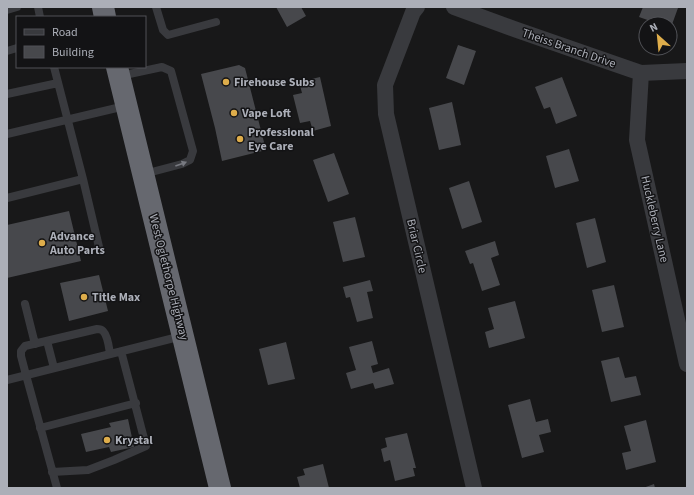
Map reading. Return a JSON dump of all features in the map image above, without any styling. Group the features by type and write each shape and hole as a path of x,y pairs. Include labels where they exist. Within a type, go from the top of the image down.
{"highway":[{"name":"West Oglethorpe Highway","path":"118,71 220,488"}],"street":[{"name":"Briar Circle","path":"417,7 413,12 385,85 386,114 474,488"},
{"name":"Theiss Branch Drive","path":"454,7 641,73 687,71"},
{"name":"Huckleberry Lane","path":"641,73 637,140 687,364"}],"lane":[{"path":"7,10 17,7"},
{"path":"156,7 163,30 168,35 216,22"},
{"path":"118,71 162,67 171,71 193,151 190,160 182,164 144,174"},
{"path":"54,68 100,251"},
{"path":"7,94 58,83"},
{"path":"7,134 127,105"},
{"path":"7,198 83,179"},
{"path":"25,304 35,344"},
{"path":"57,488 21,356 21,351 25,346 101,329 106,338 110,354"},
{"path":"7,380 183,335"},
{"path":"47,341 54,368"},
{"path":"52,472 88,470 146,446 122,351"},
{"path":"40,428 136,403"}],"building":[{"path":"276,7 301,7 306,16 287,27"},
{"path":"643,7 678,8 675,16 639,16"},
{"path":"458,45 476,51 464,85 446,78"},
{"path":"239,65 245,68 266,150 222,161 201,74"},
{"path":"320,77 331,126 313,131 310,121 300,123 293,95 302,93 299,82"},
{"path":"562,77 577,116 556,124 550,107 544,109 535,87"},
{"path":"452,102 461,145 439,150 429,108"},
{"path":"569,149 579,181 555,188 546,156"},
{"path":"334,153 349,194 328,202 313,160"},
{"path":"469,181 482,222 462,229 449,188"},
{"name":"Advance Auto Parts","path":"69,211 81,261 7,278 7,225"},
{"path":"355,217 365,257 343,262 333,222"},
{"path":"595,218 606,262 587,268 576,223"},
{"path":"495,241 499,255 491,258 500,285 482,291 473,263 470,264 465,251"},
{"name":"Title Max","path":"99,275 108,311 69,321 60,283"},
{"path":"370,280 373,291 367,292 373,318 357,322 350,297 346,298 343,287"},
{"path":"614,285 624,327 602,332 592,290"},
{"path":"515,301 525,338 489,348 485,332 494,329 488,308"},
{"path":"372,341 378,364 371,366 373,373 389,368 394,384 375,389 373,383 351,389 346,373 356,370 349,347"},
{"path":"286,342 295,379 268,385 259,349"},
{"path":"619,357 625,378 636,376 641,395 611,402 601,361"},
{"path":"530,399 536,422 548,419 551,432 539,435 544,452 522,458 508,405"},
{"name":"Krystal","path":"128,419 134,447 111,452 109,447 86,452 81,434 111,427 109,423"},
{"path":"646,420 656,462 626,470 622,453 631,451 624,426"},
{"path":"407,433 416,468 413,468 415,476 395,481 390,460 384,462 381,449 387,447 385,438"},
{"path":"323,464 329,488 300,488 297,477 305,475 303,469"},
{"path":"654,484 655,488 643,488"}],"place":[{"name":"Firehouse Subs","path":"226,82"},
{"name":"Vape Loft","path":"234,113"},
{"name":"Professional Eye Care","path":"240,139"},
{"name":"Advance Auto Parts","path":"42,243"},
{"name":"Title Max","path":"84,297"},
{"name":"Krystal","path":"107,440"}]}
